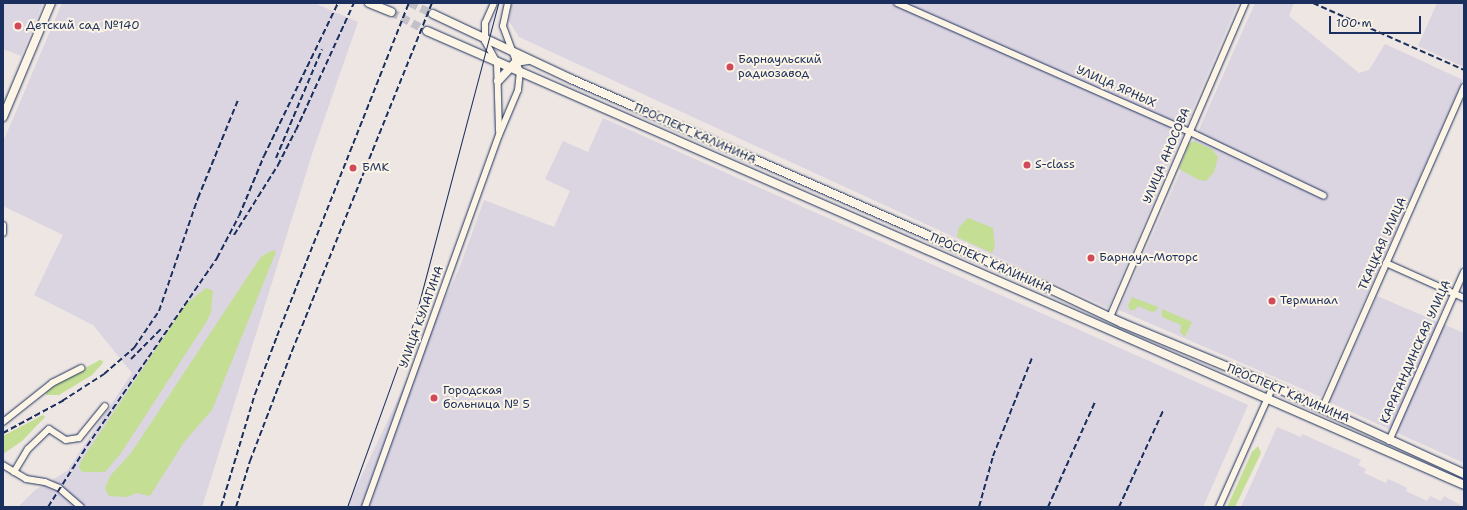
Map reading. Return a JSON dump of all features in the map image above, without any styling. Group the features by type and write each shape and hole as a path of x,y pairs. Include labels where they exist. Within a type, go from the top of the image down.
{"main road":[{"path":"3,117 51,3"},
{"path":"369,3 391,12"},
{"path":"433,14 488,42"},
{"name":"ПРОСПЕКТ КАЛИНИНА","path":"427,31 508,68 1316,419 1464,485"},
{"name":"ПРОСПЕКТ КАЛИНИНА","path":"488,42 843,200 1044,286 1110,317 1273,386 1389,441 1464,474"},
{"path":"498,81 508,68 516,62 529,60"},
{"path":"1105,327 1110,317"},
{"path":"1316,419 1322,409"}],"street":[{"path":"488,42 485,23 494,3"},
{"name":"УЛИЦА КУЛАГИНА","path":"365,507 499,135 518,90 520,72 511,52 503,26 508,3"},
{"name":"УЛИЦА ЯРНЫХ","path":"897,3 1190,132 1324,196"},
{"name":"УЛИЦА АНОСОВА","path":"1110,317 1245,3"},
{"name":"УЛИЦА КУЛАГИНА","path":"488,42 497,63 499,135"},
{"name":"ТКАЦКАЯ УЛИЦА","path":"1322,409 1464,87"},
{"path":"3,225 3,233"},
{"path":"1386,263 1464,298"},
{"name":"КАРАГАНДИНСКАЯ УЛИЦА","path":"1389,441 1464,272"},
{"path":"3,422 52,383 81,368"},
{"path":"1219,507 1273,386"},
{"path":"14,472 28,449 49,429 66,440 78,438 105,406"},
{"path":"3,465 26,479 45,482 59,488 81,507"}],"shaded area":[{"name":"Детский сад №140","path":"3,3 43,3 21,56 3,49"},
{"path":"62,3 314,3 358,22 313,151 202,507 18,507 35,490 67,471 132,373 93,325 34,295 63,235 3,206 3,142"},
{"path":"512,3 1238,3 1108,308 519,37 509,21"},
{"path":"1255,3 1294,3 1289,16 1359,73 1369,70 1385,44 1463,80 1321,397 1119,310"},
{"path":"1437,3 1464,4 1464,67 1418,46"},
{"path":"603,118 1248,405 1203,507 347,507 459,269 484,200 554,227 570,191 545,179 563,141 588,152"},
{"path":"1377,296 1464,333 1464,463 1329,402"},
{"path":"1277,427 1301,437 1302,434 1361,460 1358,465 1366,469 1364,473 1386,483 1388,479 1397,483 1407,488 1406,491 1427,501 1430,496 1441,501 1444,496 1464,507 1241,507"}],"green space":[{"path":"1193,141 1212,149 1218,157 1214,172 1206,181 1199,180 1179,169 1189,144"},
{"path":"968,218 993,228 995,246 992,253 957,237 959,227"},
{"path":"273,250 276,252 212,410 184,442 150,496 137,493 127,497 109,496 105,488 110,476 131,453 256,264 262,256"},
{"path":"206,288 213,291 211,312 207,321 121,453 105,472 82,472 79,467 81,461 186,304"},
{"path":"1132,297 1158,307 1156,311 1152,312 1138,306 1135,310 1130,310 1128,306"},
{"path":"1162,309 1192,322 1185,337 1180,332 1181,325 1162,317"},
{"path":"100,360 103,361 102,364 92,375 59,395 46,395 46,392 61,381"},
{"path":"43,415 45,417 22,441 3,454 3,436"},
{"path":"1258,446 1261,453 1235,507 1227,507 1252,452"}],"tunnel":[{"path":"410,3 433,14"},
{"path":"391,12 427,31"}],"tram line":[{"path":"347,507 415,318 498,3"}],"railway":[{"path":"48,507 87,446 217,258 239,216 264,156 338,3"},
{"path":"234,235 278,165 296,130 354,3"},
{"path":"221,507 255,394 409,3"},
{"path":"236,507 250,461 292,351 432,3"},
{"path":"1313,3 1464,70"},
{"path":"276,158 322,49"},
{"path":"62,401 104,374 134,348 159,311 198,198 238,100"},
{"path":"131,359 162,328"},
{"path":"979,507 993,456 1032,358"},
{"path":"3,433 66,399"},
{"path":"1048,507 1095,402"},
{"path":"1119,507 1163,411"}],"place":[{"name":"Детский сад №140","path":"18,26"},
{"name":"Барнаульский радиозавод","path":"730,67"},
{"name":"S-class","path":"1027,165"},
{"name":"БМК","path":"353,168"},
{"name":"Барнаул-Моторс","path":"1091,258"},
{"name":"Терминал","path":"1272,301"},
{"name":"Городская больница № 5","path":"434,398"}]}
